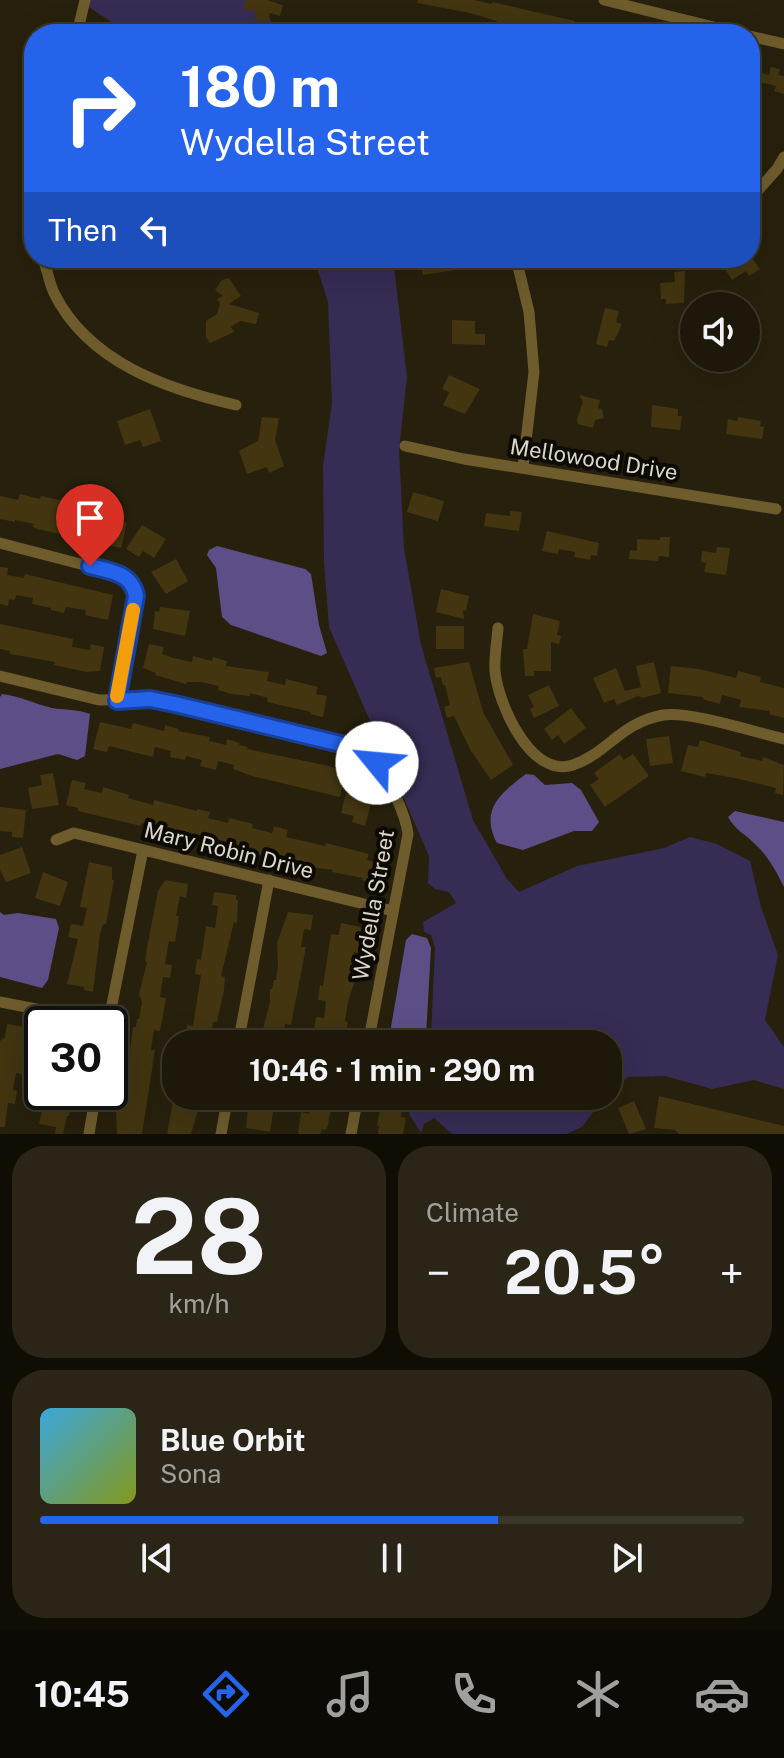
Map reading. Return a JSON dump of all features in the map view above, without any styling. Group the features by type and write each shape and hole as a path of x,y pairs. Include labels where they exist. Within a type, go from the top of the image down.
{"street":[{"path":"79,24 85,0"},
{"path":"604,0 701,24"},
{"path":"760,38 784,44"},
{"path":"760,188 784,157"},
{"path":"46,268 54,292 90,342 149,378 197,396 236,405"},
{"path":"518,268 529,312 534,372 523,467"},
{"name":"Mellowood Drive","path":"405,446 464,459 776,509"},
{"path":"0,543 119,574 130,581 136,596 117,701"},
{"path":"498,628 495,669 499,692 518,735 541,760 553,765 569,766 589,757 639,721 668,714 784,739"},
{"name":"Wydella Street","path":"0,676 99,700 150,699 175,704 367,753 377,763 407,821 408,834 371,1030"},
{"name":"Mary Robin Drive","path":"56,840 74,833 393,911"},
{"path":"112,1006 143,850"},
{"path":"241,1030 269,880"},
{"path":"0,1002 24,1007"},
{"path":"89,1134 93,1110"},
{"path":"221,1134 225,1110"},
{"path":"351,1134 355,1110"}],"shaded area":[{"path":"90,0 252,0 267,13 272,24 114,24 89,7"},
{"path":"317,268 394,268 407,377 399,450 404,548 421,645 473,820 507,879 519,892 577,866 664,848 690,837 717,844 750,861 761,907 778,955 765,1020 784,1047 784,1089 754,1080 712,1089 665,1076 628,1077 622,1082 622,1030 431,1030 435,948 431,935 424,932 423,922 456,903 449,892 435,889 428,883 429,856 329,627 324,562 323,466 332,403 328,302"},
{"path":"217,546 305,569 311,574 327,653 321,656 231,625 222,617 216,568 207,555"},
{"path":"2,694 52,708 90,714 85,756 77,760 58,754 0,769"},
{"path":"526,774 534,775 545,785 572,783 581,790 599,822 592,831 574,831 523,850 497,843 492,831 492,811 502,795"},
{"path":"735,811 784,822 784,887 764,854 731,822 728,817"},
{"path":"0,912 4,915 18,913 56,919 59,928 48,980 42,988 0,977"},
{"path":"412,934 427,938 431,948 426,1030 392,1030 391,1027 406,940"},
{"path":"410,1110 595,1110 582,1127 566,1134 452,1134 434,1118 424,1124 421,1133 409,1114"}],"building":[{"path":"246,0 267,0 283,5 280,16 270,13 268,22 254,19 256,12 243,9"},
{"path":"418,0 492,2 575,21 574,24 496,24 497,21 470,13 417,3"},
{"path":"771,67 780,69 778,75 784,76 784,94 774,91 776,86 760,82 760,73 769,75"},
{"path":"422,268 456,268 456,270 423,275"},
{"path":"724,268 760,269 749,276 746,271 732,280"},
{"path":"685,271 684,292 680,292 680,303 666,304 666,299 661,299 660,283 675,282 674,272"},
{"path":"229,278 241,296 229,304 259,313 256,324 240,321 231,327 234,332 210,343 206,337 206,321 217,314 220,304 217,299 223,296 215,290 222,280"},
{"path":"605,308 619,311 616,322 622,324 614,341 609,340 607,347 596,344"},
{"path":"452,320 475,321 475,334 485,334 485,345 452,344"},
{"path":"449,375 480,389 465,414 443,405 449,392 442,389"},
{"path":"579,395 600,400 598,408 602,410 604,418 595,420 593,428 578,424 583,402"},
{"path":"652,405 678,409 678,416 682,416 680,430 651,427"},
{"path":"150,409 161,441 143,447 140,440 125,445 117,421"},
{"path":"262,417 279,418 275,440 284,466 269,473 267,467 247,474 239,451 258,441"},
{"path":"738,417 761,421 760,426 764,427 762,439 726,434 728,419 737,421"},
{"path":"413,492 444,501 438,521 407,512"},
{"path":"20,494 64,501 63,506 121,518 120,521 127,523 121,548 38,529 33,527 34,524 0,519 0,496 18,500"},
{"path":"510,511 522,512 519,531 484,526 486,513 510,516"},
{"path":"142,525 166,539 154,558 143,551 139,557 126,549"},
{"path":"547,531 599,543 597,556 591,555 590,560 574,557 575,552 559,549 558,554 542,551"},
{"path":"660,537 670,537 669,557 659,556 658,561 629,559 630,550 637,551 637,539 660,540"},
{"path":"717,547 730,548 726,575 704,572 706,563 701,562 702,551 716,553"},
{"path":"176,559 188,581 166,594 151,572"},
{"path":"0,567 8,568 7,575 24,578 25,574 113,595 108,620 85,615 86,610 66,607 64,613 51,610 32,604 33,598 16,595 15,600 9,599 8,606 0,604"},
{"path":"441,589 469,596 466,611 463,610 464,619 436,612"},
{"path":"160,607 190,611 185,636 153,629 155,611 159,612"},
{"path":"533,614 560,621 557,635 561,636 559,644 551,642 551,671 534,671 534,676 525,676 523,649 527,649"},
{"path":"0,624 73,639 72,647 90,650 91,644 104,647 100,671 86,672 54,665 55,662 10,654 10,651 0,649"},
{"path":"436,626 464,626 464,649 436,649"},
{"path":"149,644 164,647 162,654 173,658 192,662 193,656 212,661 213,657 227,661 226,666 269,672 267,681 285,685 286,679 318,687 316,694 327,696 323,717 267,702 268,698 250,693 250,696 231,694 218,690 219,686 201,682 186,684 155,675 143,668"},
{"path":"469,662 483,712 513,765 491,780 471,751 454,716 447,718 444,707 450,705 445,685 441,677 436,678 434,668"},
{"path":"654,662 661,693 643,698 638,696 617,705 614,699 604,703 593,678 616,668 625,691 641,687 636,666"},
{"path":"671,666 736,678 738,671 761,677 760,682 784,688 784,718 771,715 769,711 739,707 741,700 722,695 720,704 702,697 668,693"},
{"path":"549,685 559,706 534,718 530,709 534,707 528,695"},
{"path":"571,708 586,728 564,744 558,735 552,740 544,729"},
{"path":"100,722 131,729 133,723 164,731 165,725 178,731 210,737 209,741 226,745 227,739 247,749 329,766 346,773 340,797 252,776 233,769 234,765 218,761 216,770 200,766 202,760 186,756 185,760 170,757 171,751 155,747 153,757 109,746 107,752 93,749"},
{"path":"669,736 673,763 650,766 646,739"},
{"path":"700,740 741,752 740,756 762,761 763,757 784,765 783,795 775,793 776,788 735,778 706,773 705,777 681,771 688,745 698,747"},
{"path":"620,754 624,760 633,754 649,776 605,807 590,785 599,779 594,773"},
{"path":"53,773 59,805 32,809 28,788 42,785 40,775"},
{"path":"72,780 86,783 84,789 102,793 103,787 153,805 154,800 210,812 208,818 228,823 229,818 272,833 274,826 288,830 286,837 369,854 367,860 379,863 375,884 333,870 287,864 289,857 269,852 268,856 263,856 236,846 203,840 204,836 168,832 142,823 141,826 78,811 78,808 66,805"},
{"path":"346,793 372,800 365,826 352,822 354,816 341,813"},
{"path":"0,807 26,810 23,838 12,837 12,832 0,831"},
{"path":"22,847 31,873 6,882 0,870 0,855"},
{"path":"89,862 112,867 114,880 106,924 103,924 100,934 93,992 67,984 78,939 68,937 71,924 83,926 87,908 80,907"},
{"path":"43,872 68,882 60,906 35,898"},
{"path":"165,880 188,884 186,898 180,896 175,942 169,941 165,964 172,965 170,978 163,977 160,997 166,998 160,1031 154,1030 151,1050 155,1050 142,1134 117,1134 116,1110 128,1110 128,1063 133,1027 139,1019 142,1002 139,994 158,891"},
{"path":"214,892 236,895 238,900 237,923 234,922 221,976 225,977 224,990 217,1022 213,1022 212,1030 186,1030 187,1025 193,1026 201,975 195,974 197,959 201,960 206,926 215,928 218,906 212,905"},
{"path":"288,912 313,915 311,930 304,929 301,947 306,947 291,1025 285,1024 284,1030 263,1030 270,989 276,980 277,943"},
{"path":"341,923 361,927 360,953 354,952 351,971 356,972 356,977 348,1002 346,1030 314,1030 316,1017 324,1018 326,1001 318,1000 331,934 339,935"},
{"path":"7,1024 24,1027 24,1064 22,1074 16,1073 13,1090 17,1091 15,1104 8,1103 5,1127 0,1127 0,1041 5,1037"},
{"path":"659,1096 784,1126 784,1134 679,1134 675,1130 654,1128"},
{"path":"634,1101 646,1129 629,1134 619,1110 622,1110 622,1106"},
{"path":"42,1110 70,1110 63,1134 55,1134 56,1127 39,1124"},
{"path":"171,1110 198,1110 191,1134 167,1134"},
{"path":"248,1110 273,1110 270,1132 246,1128"},
{"path":"310,1110 331,1110 326,1130 322,1129 321,1134 298,1134 301,1112 309,1114"},
{"path":"380,1110 402,1110 401,1117 406,1118 403,1134 378,1134"}],"slow traffic":[{"path":"117,696 133,610"}],"route":[{"path":"90,566 119,574 130,581 136,596 117,701 150,699 204,711 353,747 367,753 377,763"}]}
